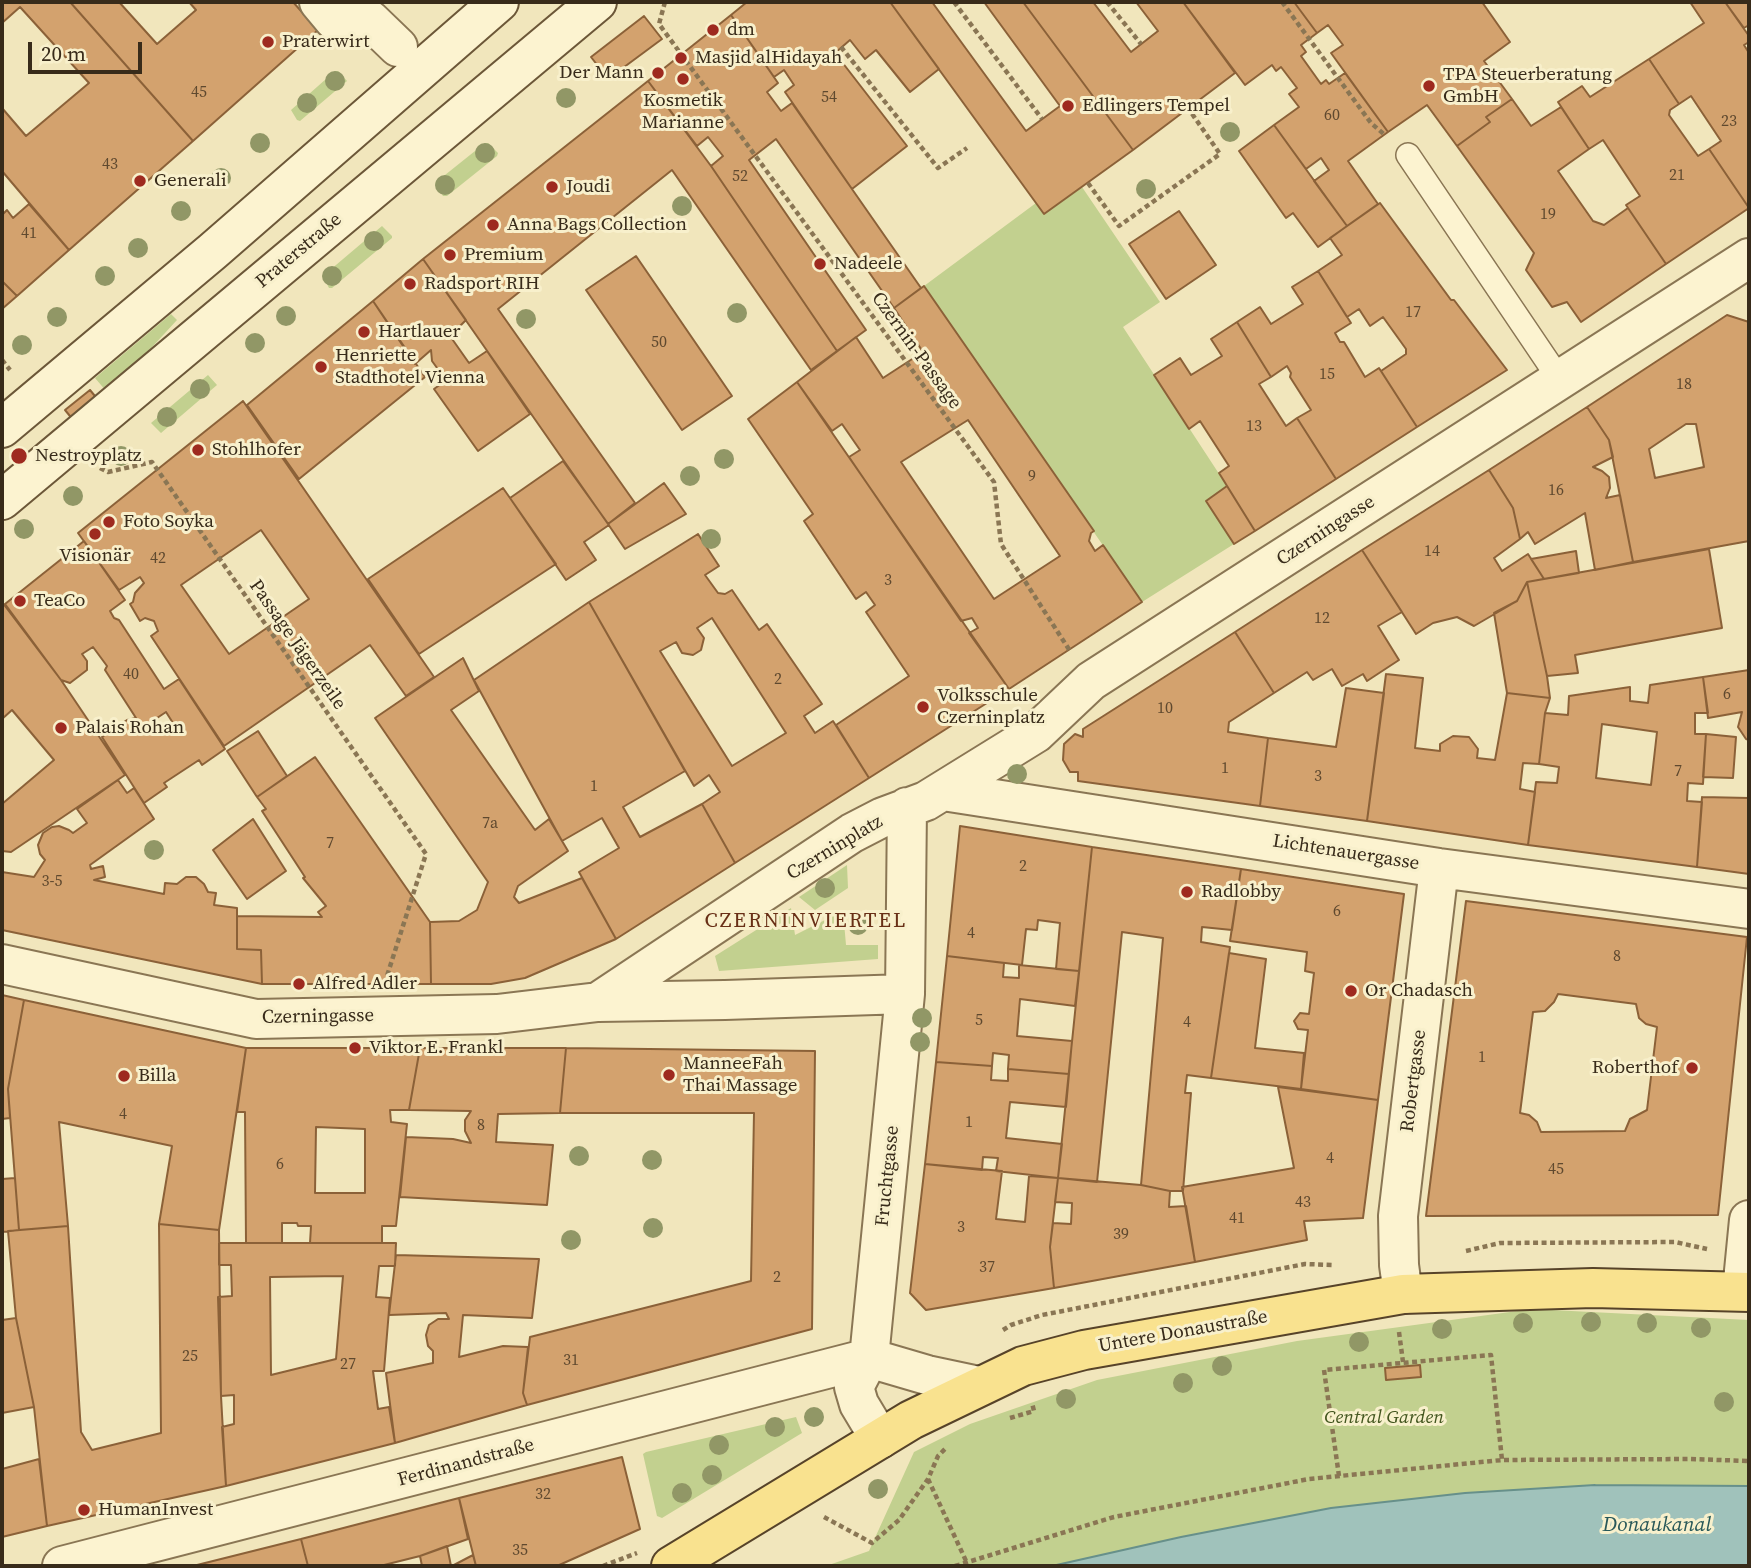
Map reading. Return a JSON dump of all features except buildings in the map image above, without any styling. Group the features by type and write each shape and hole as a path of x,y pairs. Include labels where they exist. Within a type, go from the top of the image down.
{"main road":[{"name":"Untere Donaustraße","path":"671,1566 911,1420 1023,1366 1084,1350 1592,1287 1746,1292"}],"street":[{"path":"318,2 334,19 370,20 398,47"},
{"path":"2,428 24,387 213,251 499,2"},
{"name":"Praterstraße","path":"2,500 597,2"},
{"name":"Czerningasse","path":"907,807 926,801 1036,733 1091,681 1749,258"},
{"name":"Lichtenauergasse","path":"943,791 1440,868 1749,909"},
{"name":"Czerninplatz","path":"597,1002 852,833 907,807 905,993"},
{"name":"Robertgasse","path":"1401,1312 1398,1216 1440,868"},
{"name":"Czerningasse","path":"2,964 256,1019 497,1014 597,1002"},
{"path":"597,1002 905,993"},
{"name":"Fruchtgasse","path":"880,1439 859,1404 854,1387 869,1358 905,993"},
{"path":"1746,1292 1749,1220"},
{"path":"869,1358 927,1375 979,1386"},
{"name":"Ferdinandstraße","path":"62,1566 150,1556 869,1358"}],"lane":[{"path":"1408,155 1560,380"}],"path":[{"path":"653,28 659,24 664,2"},
{"path":"954,2 1042,119"},
{"path":"1107,2 1140,44"},
{"path":"1282,2 1371,123 1408,155"},
{"name":"Czernin-Passage","path":"659,24 994,482 1001,544 1091,681"},
{"path":"841,47 938,168 967,148"},
{"path":"1088,183 1119,226 1220,154 1188,108"},
{"path":"2,360 24,387"},
{"name":"Passage Jägerzeile","path":"71,443 81,459 108,472 152,462 426,854 374,1017"},
{"path":"1401,1312 1403,1362"},
{"path":"1339,1476 1324,1370 1403,1362 1490,1355 1502,1460"},
{"path":"872,1543 899,1520 928,1479 938,1456"},
{"path":"955,1566 1114,1517 1309,1479 1502,1460 1690,1458 1749,1461"},
{"path":"928,1479 967,1563"}],"green space":[{"path":"335,71 347,81 300,121 297,120 291,110"},
{"path":"485,143 498,153 497,156 447,196 443,196 435,183"},
{"path":"1082,187 1160,302 1123,327 1227,486 1206,501 1234,544 1142,602 924,286 1036,203 1044,214"},
{"path":"382,226 392,238 329,288 323,276"},
{"path":"171,314 177,320 107,392 95,378"},
{"path":"208,375 217,385 161,433 151,423"},
{"path":"847,865 848,888 815,910 799,897"},
{"path":"791,908 795,935 843,911 846,945 878,945 878,959 719,971 715,956"},
{"name":"Central Garden","path":"1532,1309 1749,1320 1749,1486 1595,1485 1465,1493 1331,1508 1181,1537 1052,1566 826,1566 869,1551 914,1452 970,1424 1097,1380 1297,1341"},
{"path":"796,1417 802,1433 662,1518 657,1516 643,1454"}],"water":[{"name":"Donaukanal","path":"1595,1485 1749,1486 1749,1566 1052,1566 1181,1537 1331,1508 1465,1493"}],"place":[{"name":"dm","path":"713,30"},
{"name":"Praterwirt","path":"268,42"},
{"name":"Masjid alHidayah","path":"681,58"},
{"name":"Der Mann","path":"658,73"},
{"name":"Kosmetik Marianne","path":"683,79"},
{"name":"TPA Steuerberatung GmbH","path":"1429,86"},
{"name":"Edlingers Tempel","path":"1068,106"},
{"name":"Generali","path":"140,181"},
{"name":"Joudi","path":"552,187"},
{"name":"Anna Bags Collection","path":"493,225"},
{"name":"Premium","path":"450,255"},
{"name":"Nadeele","path":"820,264"},
{"name":"Radsport RIH","path":"410,284"},
{"name":"Hartlauer","path":"364,332"},
{"name":"Henriette Stadthotel Vienna","path":"321,367"},
{"name":"Stohlhofer","path":"198,450"},
{"name":"Nestroyplatz","path":"19,456"},
{"name":"Foto Soyka","path":"109,522"},
{"name":"Visionär","path":"95,534"},
{"name":"TeaCo","path":"20,601"},
{"name":"Volksschule Czerninplatz","path":"923,707"},
{"name":"Palais Rohan","path":"61,728"},
{"name":"Radlobby","path":"1187,892"},
{"name":"Alfred Adler","path":"299,984"},
{"name":"Or Chadasch","path":"1351,991"},
{"name":"Viktor E. Frankl","path":"355,1048"},
{"name":"Roberthof","path":"1692,1068"},
{"name":"ManneeFah Thai Massage","path":"669,1075"},
{"name":"Billa","path":"124,1076"},
{"name":"HumanInvest","path":"84,1510"}],"district":[{"name":"CZERNINVIERTEL","path":"806,922"}]}
